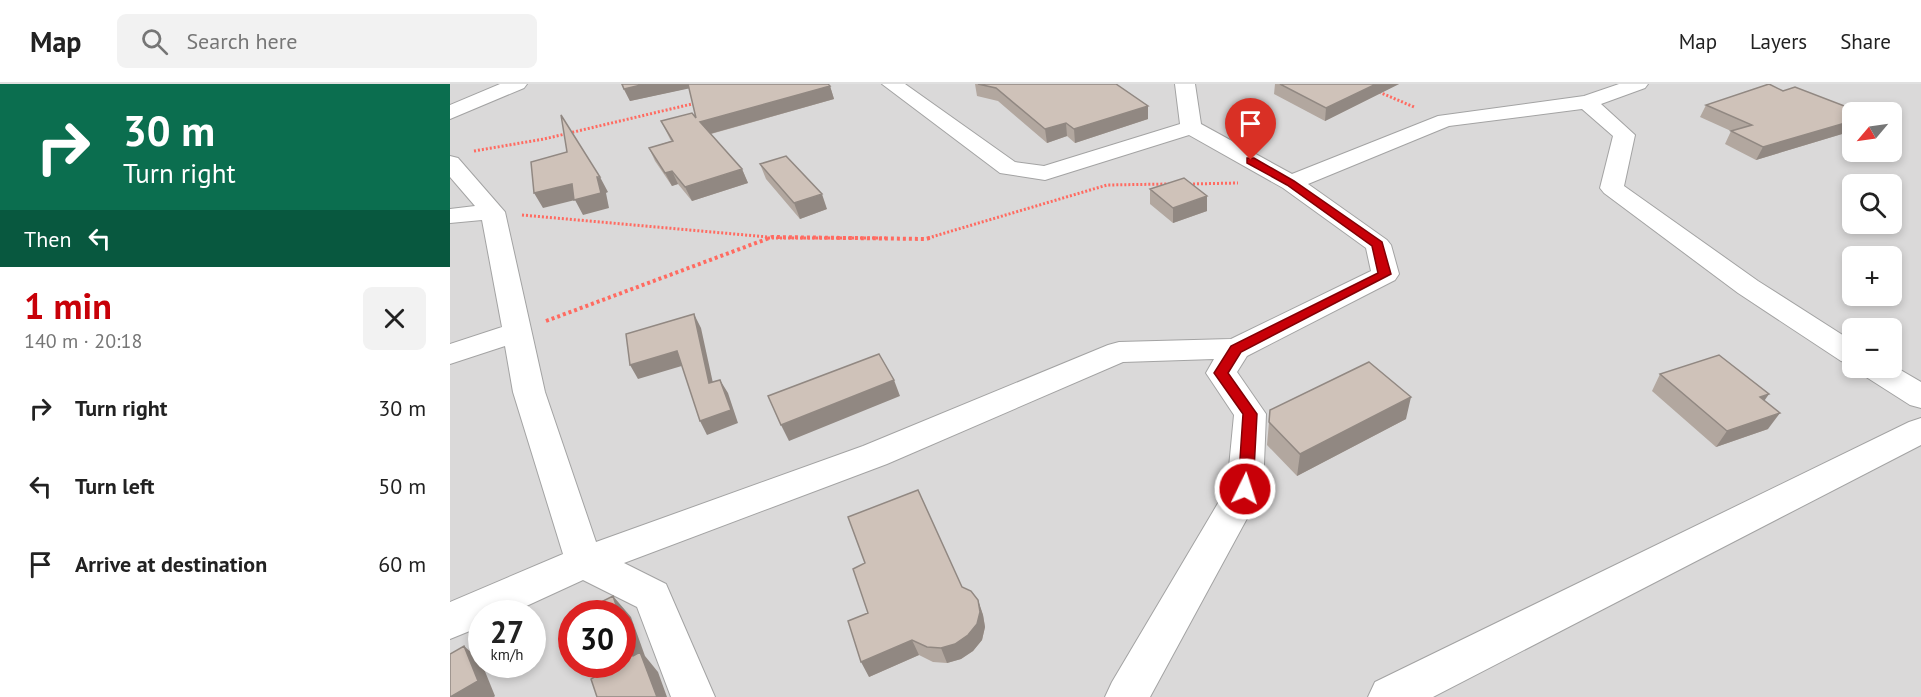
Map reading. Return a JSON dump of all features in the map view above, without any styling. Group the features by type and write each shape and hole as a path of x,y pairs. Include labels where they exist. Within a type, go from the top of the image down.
{"street":[{"path":"450,113 517,84"},
{"path":"450,621 584,562 875,454 1119,352 1236,350 1385,274 1378,245 1291,183 1191,127 1046,173 1008,168 892,84"},
{"path":"1185,84 1191,127"},
{"path":"1291,183 1445,120 1587,102 1638,84"},
{"path":"1587,102 1624,135 1612,188 1748,287 1842,348"},
{"path":"462,157 493,212 529,392 584,562 652,596 693,697"},
{"path":"450,216 493,212"},
{"path":"450,354 518,332"},
{"path":"1127,697 1245,489 1250,414 1221,373 1236,350"},
{"path":"1890,378 1921,397"},
{"path":"1390,697 1921,430"}],"path":[{"path":"1371,88 1445,120"},
{"path":"462,157 700,102"},
{"path":"1188,184 1291,183"},
{"path":"493,212 772,237 926,239 1107,185 1176,184"},
{"path":"518,332 772,237"}],"shaded area":[{"path":"450,84 1921,84 1921,697 450,697"}],"building":[{"path":"622,84 645,84 624,89"},
{"path":"688,84 828,84 830,86 700,122 742,169 685,187 672,171 665,173 649,148 673,141 661,121 692,113 696,118"},
{"path":"978,84 1116,84 1148,106 1074,129 1066,123 1045,129 996,88"},
{"path":"1280,84 1376,84 1326,108"},
{"path":"1769,84 1783,91 1795,87 1842,105 1842,124 1763,147 1731,131 1752,125 1706,105"},
{"path":"561,115 600,177 597,177 601,193 574,200 572,184 534,193 531,162 567,152"},
{"path":"786,156 822,194 794,203 760,164"},
{"path":"1184,178 1207,196 1173,208 1150,189"},
{"path":"694,314 709,383 720,380 731,410 700,421 677,351 630,365 626,334"},
{"path":"879,354 894,380 781,425 768,396"},
{"path":"1719,355 1769,394 1760,397 1780,413 1727,431 1660,374"},
{"path":"1369,362 1411,397 1300,454 1269,422 1270,410"},
{"path":"918,490 962,587 971,591 978,600 980,612 977,624 968,635 955,644 941,648 927,647 912,640 861,662 848,621 868,613 853,569 865,563 848,517"},
{"path":"464,646 468,656 468,678 477,678 478,681 450,697 450,654"},
{"path":"640,652 657,697 597,697 591,679 636,678 636,654"}],"route":[{"path":"1245,489 1250,414 1221,373 1236,350 1385,274 1378,245 1291,183 1251,160"}]}
